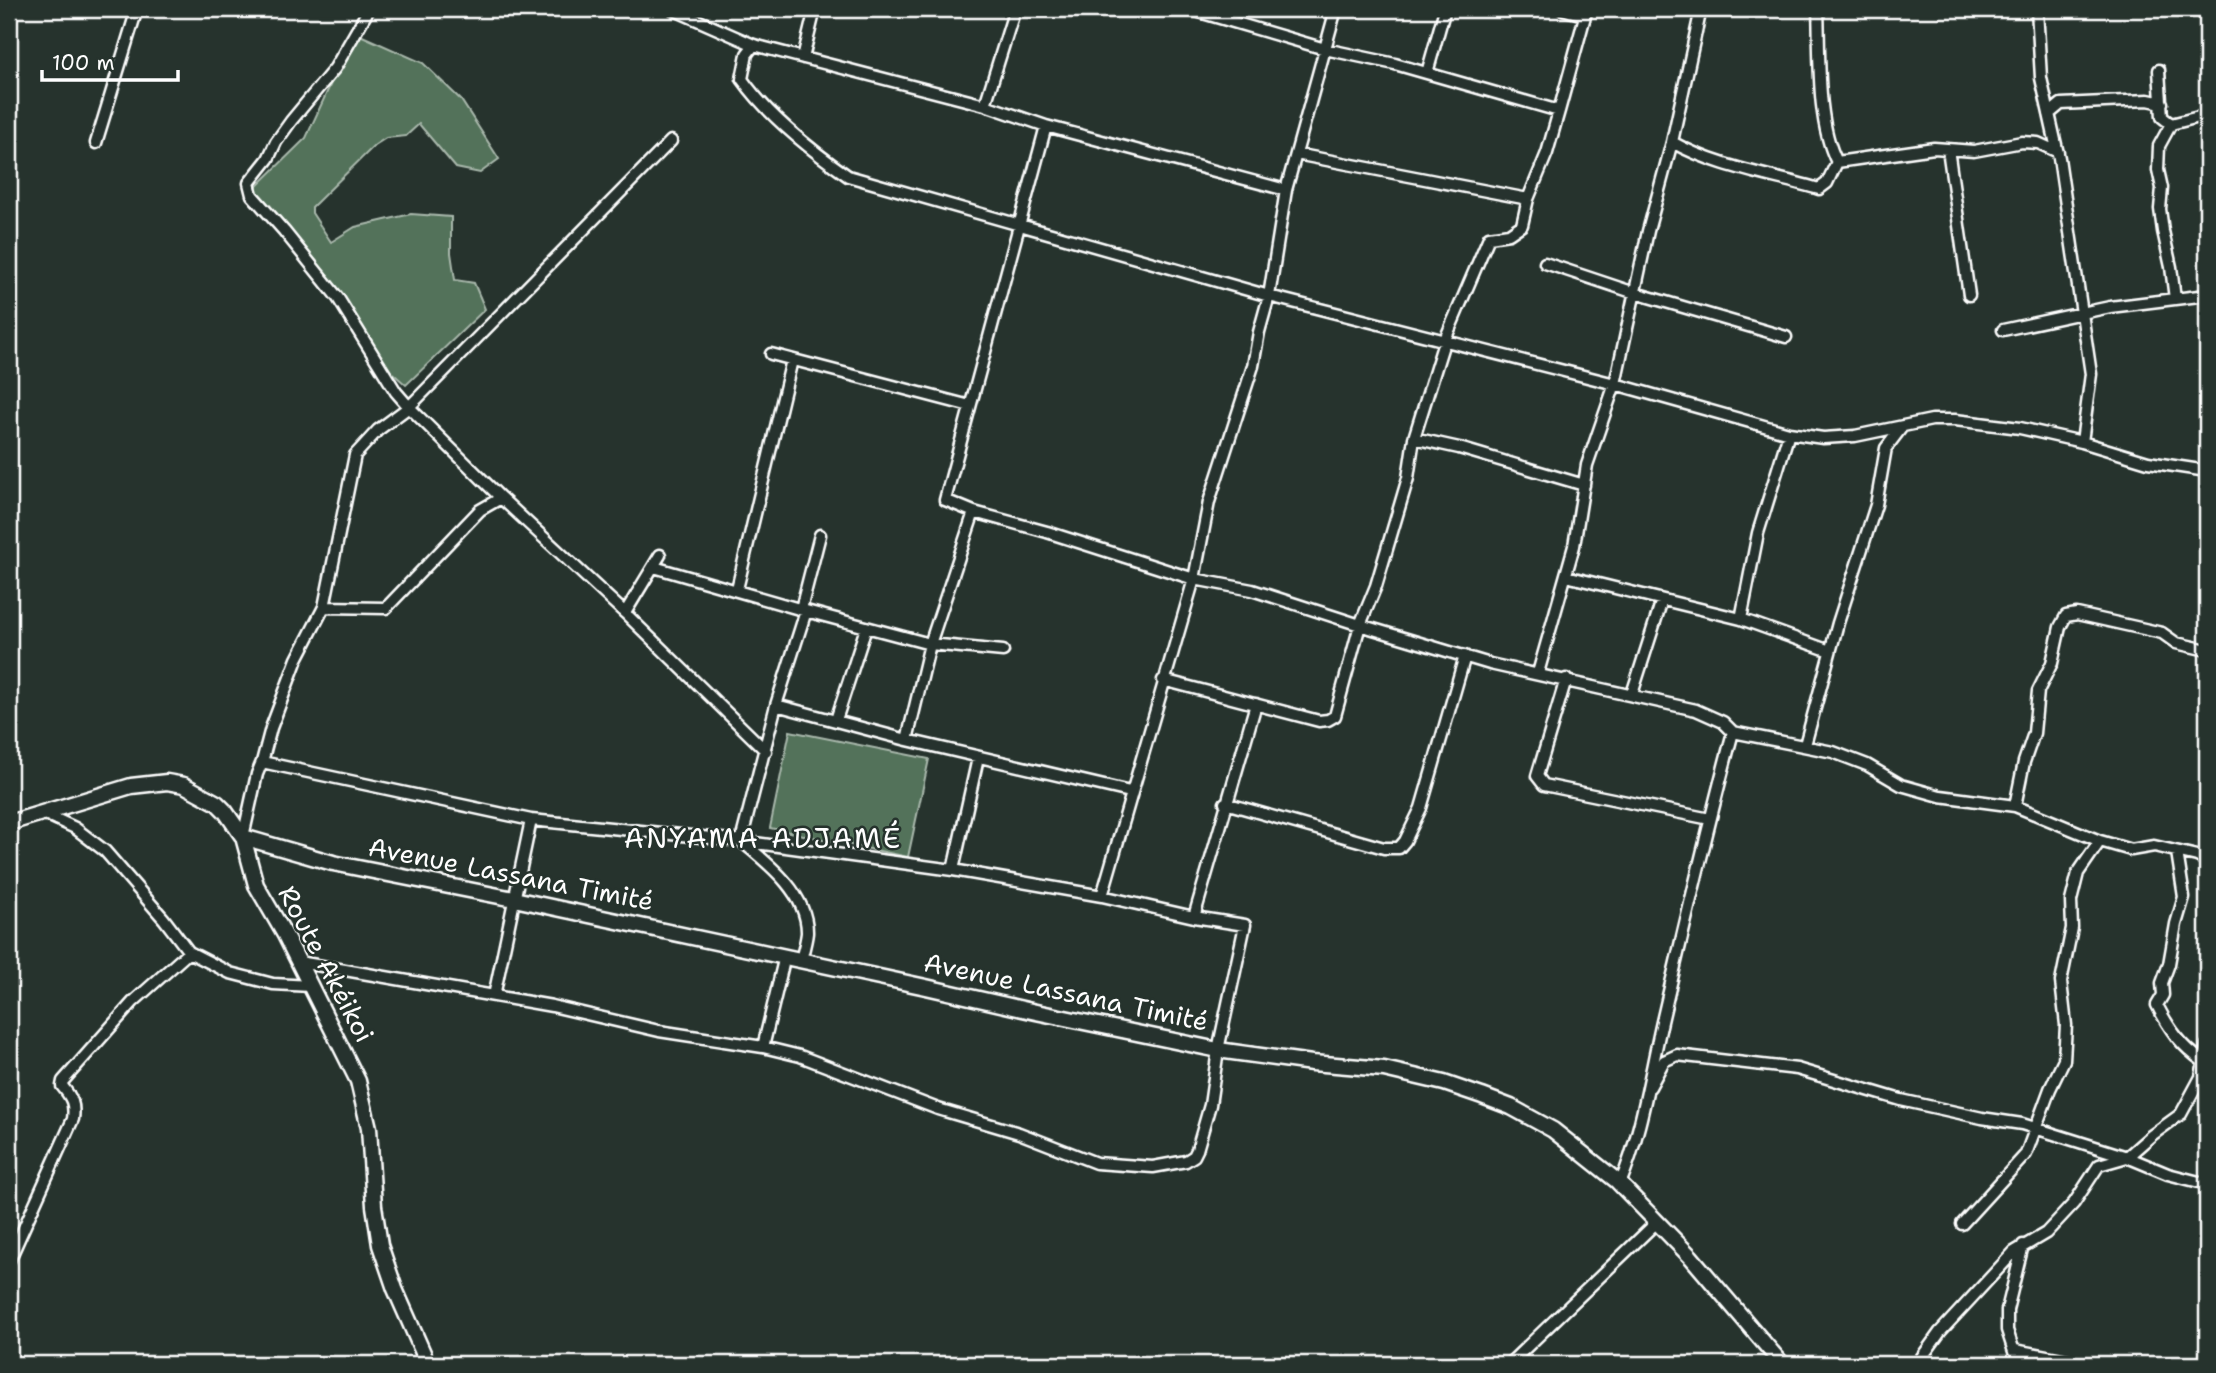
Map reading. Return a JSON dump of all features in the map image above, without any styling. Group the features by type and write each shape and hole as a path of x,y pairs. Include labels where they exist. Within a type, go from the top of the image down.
{"street":[{"path":"96,143 137,9"},
{"path":"369,9 335,68 291,121 268,159 249,183 251,195 284,230 338,298 396,392 409,407 500,498 625,613 766,751"},
{"path":"673,9 754,45 985,105 1046,126 1286,190"},
{"path":"803,58 815,9"},
{"path":"985,105 1016,9"},
{"path":"1189,9 1325,49 1427,73 1559,111"},
{"path":"1102,895 1194,579 1209,502 1253,366 1269,296 1286,190 1336,9"},
{"path":"1427,73 1445,9"},
{"path":"1163,680 1319,721 1335,716 1360,625 1376,586 1408,478 1414,438 1444,342 1489,237 1510,234 1522,225 1528,199 1547,153 1586,12 1562,9"},
{"path":"1538,673 1566,576 1593,444 1615,384 1701,9"},
{"path":"1818,9 1820,78 1827,132 1837,162"},
{"path":"2038,9 2041,78 2058,152 2091,374 2082,442"},
{"path":"754,45 747,54 742,79 751,93 817,155 848,176 1269,296 1411,330 1444,342 1615,384 1789,433 1823,438 1844,437 1932,421 1955,420 2020,428 2082,442 2148,462 2207,471"},
{"path":"2159,69 2166,121 2160,146 2160,209 2175,299"},
{"path":"2049,114 2061,104 2148,100 2162,103"},
{"path":"2166,121 2207,115"},
{"path":"1046,126 945,500 974,512 1047,532 1194,579 1252,590 1490,664 1632,694 1711,715 1733,732 1805,745 1852,758 1901,785 1940,796 2015,806 2100,841 2131,850 2154,846 2207,861"},
{"path":"243,837 257,774 271,728 298,659 324,607 355,455 378,430 409,407 671,141"},
{"path":"1672,142 1687,151 1713,160 1819,189 1827,183 1837,162"},
{"path":"1837,162 1934,148 1975,150 2030,142 2058,152"},
{"path":"1948,149 1969,295"},
{"path":"1296,154 1528,199"},
{"path":"1545,262 1635,293 1786,337"},
{"path":"2003,330 2110,307 2207,295"},
{"path":"771,354 970,406"},
{"path":"737,590 792,360"},
{"path":"1805,745 1830,651 1876,505 1886,448 1902,426"},
{"path":"1741,619 1758,533 1789,433"},
{"path":"1414,438 1459,448 1584,485"},
{"path":"324,607 386,608 480,510 500,498"},
{"path":"907,740 930,643 974,512"},
{"path":"741,841 803,610 820,535"},
{"path":"625,613 660,555"},
{"path":"654,567 866,628 930,643 1003,651"},
{"path":"1566,576 1741,619 1830,651"},
{"path":"1632,694 1662,600"},
{"path":"2015,806 2024,762 2034,733 2038,691 2052,663 2060,627 2066,616 2077,614 2162,633 2176,643 2207,650"},
{"path":"836,720 866,628"},
{"path":"1226,803 1384,848 1399,848 1421,808 1465,656"},
{"path":"1566,679 1537,776 1544,785 1710,818"},
{"path":"1194,917 1256,704"},
{"path":"776,705 978,758 1130,793"},
{"path":"1620,1184 1632,1154 1650,1087 1663,1017 1733,732"},
{"path":"953,870 978,758"},
{"path":"262,762 531,820 741,841 953,870 1102,895 1194,917 1245,925 1218,1050 1210,1105 1194,1156 1177,1164 1153,1167 1096,1163 1019,1133 937,1109 800,1056 763,1047 659,1031 552,1006 299,962"},
{"name":"Route Akéikoi","path":"9,823 131,786 167,782 184,785 216,803 243,837 256,885 312,986 358,1081 369,1128 374,1206 380,1245 395,1289 428,1364"},
{"path":"43,813 75,828 106,851 189,953 230,973 273,984 312,986"},
{"path":"494,996 531,820"},
{"name":"Avenue Lassana Timité","path":"243,837 333,863 785,956 1218,1050 1312,1063 1384,1069 1456,1087 1511,1107 1542,1124 1590,1158 1620,1184 1691,1257 1782,1364"},
{"path":"741,841 769,864 801,906 807,932 801,960"},
{"path":"1962,1224 2026,1154 2064,1060 2066,1025 2061,982 2072,928 2071,901 2078,873 2100,841"},
{"path":"2178,852 2185,897 2162,983 2163,995 2157,1005 2174,1037 2187,1051 2204,1062"},
{"path":"9,1261 73,1119 72,1098 62,1086 63,1081 132,1002 189,953"},
{"path":"763,1047 785,956"},
{"path":"1917,1364 1940,1332 2014,1252 2023,1244 2046,1233 2074,1203 2099,1165 2127,1157 2181,1114 2204,1077 2207,1045"},
{"path":"1650,1087 1657,1072 1669,1057 1688,1055 1797,1069 1901,1100 2035,1127 2127,1157 2168,1174 2207,1184"},
{"path":"1509,1364 1657,1222"},
{"path":"2018,1364 2007,1330 2007,1310 2023,1244"},
{"path":"2015,1350 2089,1364"}],"green space":[{"path":"360,35 423,63 461,100 499,159 480,173 456,168 419,124 406,136 386,138 375,145 312,207 312,213 331,242 355,227 411,214 451,217 451,253 455,280 474,283 485,309 406,385 387,368 341,294 255,188 306,138 338,68"},
{"path":"790,731 929,759 908,857 770,828"}],"district":[{"name":"ANYAMA ADJAMÉ","path":"763,838"}]}
